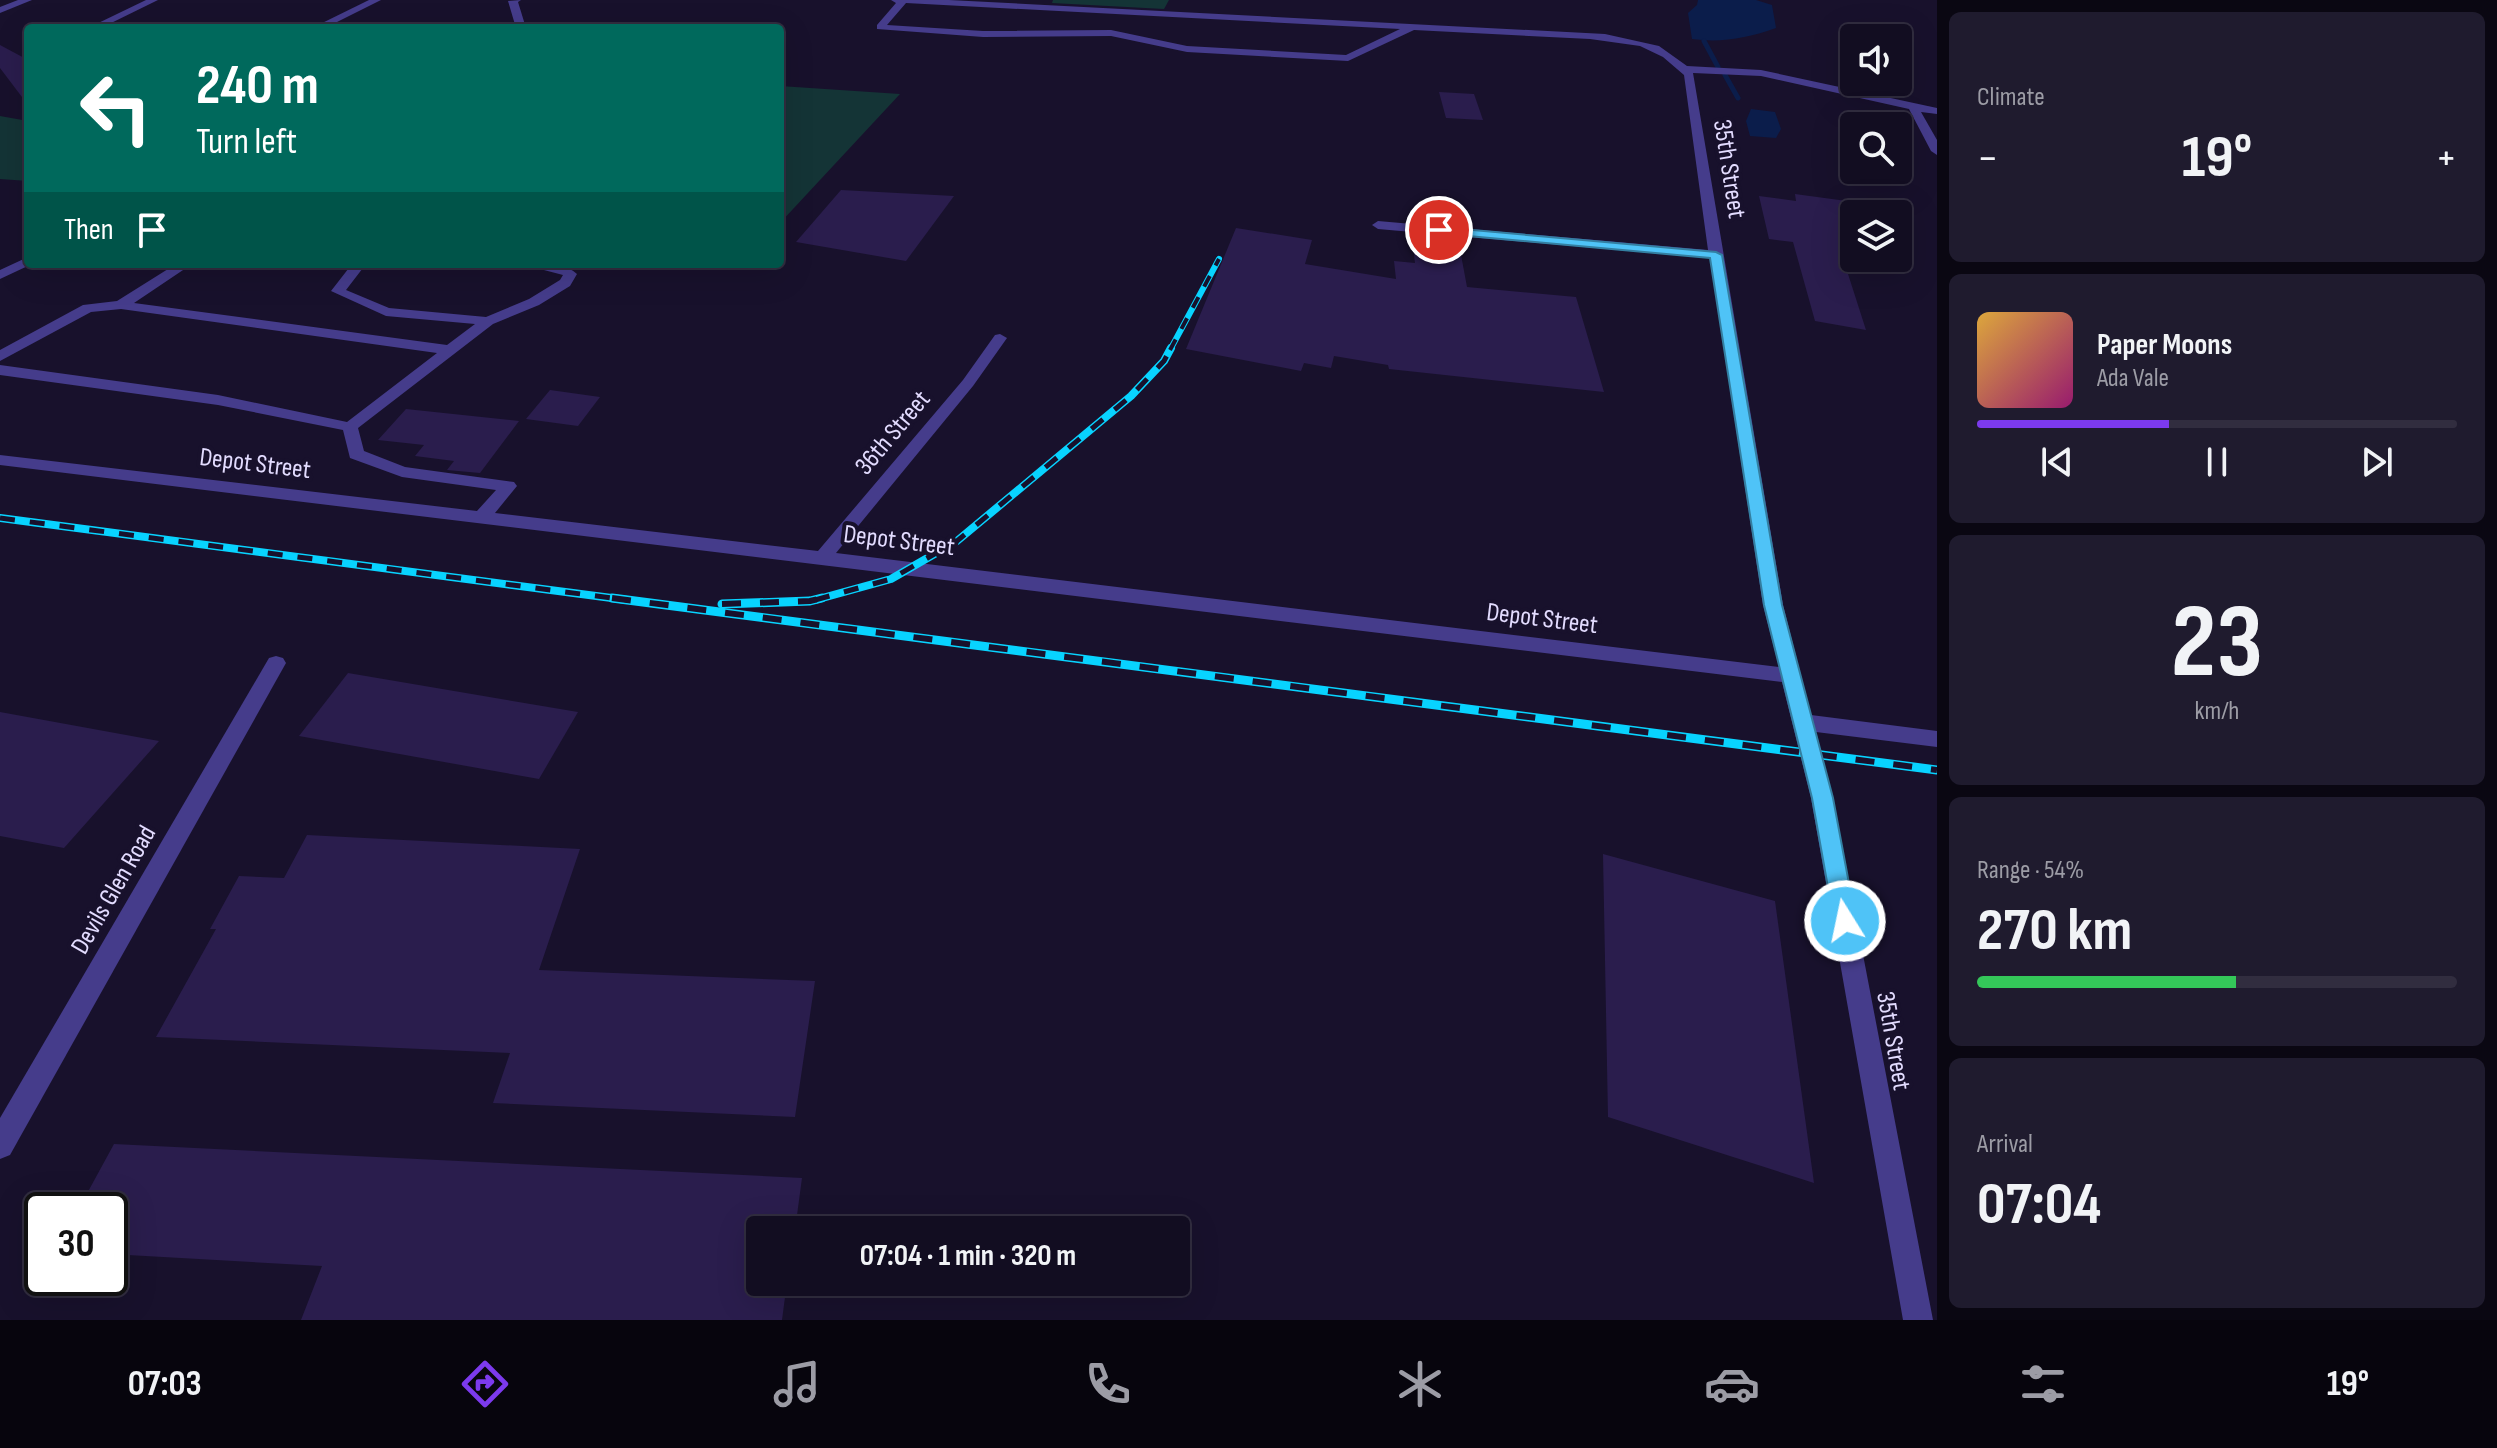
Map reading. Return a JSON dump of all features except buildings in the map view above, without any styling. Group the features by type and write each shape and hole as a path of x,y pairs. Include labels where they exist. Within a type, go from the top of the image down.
{"street":[{"path":"0,10 27,0"},
{"path":"102,24 153,0"},
{"path":"325,24 376,0"},
{"path":"516,0 519,24"},
{"path":"896,0 1590,36 1641,42 1663,50 1685,69 1761,73 1937,111"},
{"path":"904,0 880,27 983,34 1111,33 1187,49 1348,58 1414,27"},
{"path":"1111,33 1118,12"},
{"name":"35th Street","path":"1685,69 1689,74 1773,605 1822,798 1918,1320"},
{"path":"1913,107 1937,151"},
{"path":"1378,225 1716,255"},
{"path":"0,275 24,263"},
{"path":"121,305 179,268"},
{"path":"356,268 338,291 386,312 488,321"},
{"path":"0,370 218,400 350,427 400,392 488,321 534,302 565,283 570,274 556,268"},
{"path":"0,356 88,308 121,305 449,350"},
{"name":"36th Street","path":"822,558 968,383 1000,338"},
{"path":"350,427 356,454 402,472 508,486 482,517"},
{"name":"Depot Street","path":"0,460 1791,676"},
{"name":"Devils Glen Road","path":"0,1145 276,663"},
{"path":"1803,722 1937,739"}],"green space":[{"path":"1053,0 1169,0 1164,9 1052,3"},
{"path":"784,86 900,94 784,219"},
{"path":"0,116 24,120 24,181 0,179"}],"water":[{"path":"1698,0 1756,0 1772,5 1776,28 1734,39 1692,39 1688,13"},
{"path":"1751,109 1775,112 1781,129 1776,138 1750,136 1746,121"}],"waterway":[{"path":"1704,41 1718,67"},
{"path":"1725,75 1738,98"}],"railway":[{"path":"1170,350 1219,259"},
{"path":"815,600 891,579 957,541 1131,396 1164,361 1171,348"},
{"path":"0,518 627,600"},
{"path":"612,598 1937,770"},
{"path":"722,604 822,598"}],"route":[{"path":"1439,230 1716,255 1773,605 1822,798 1845,921"}]}
